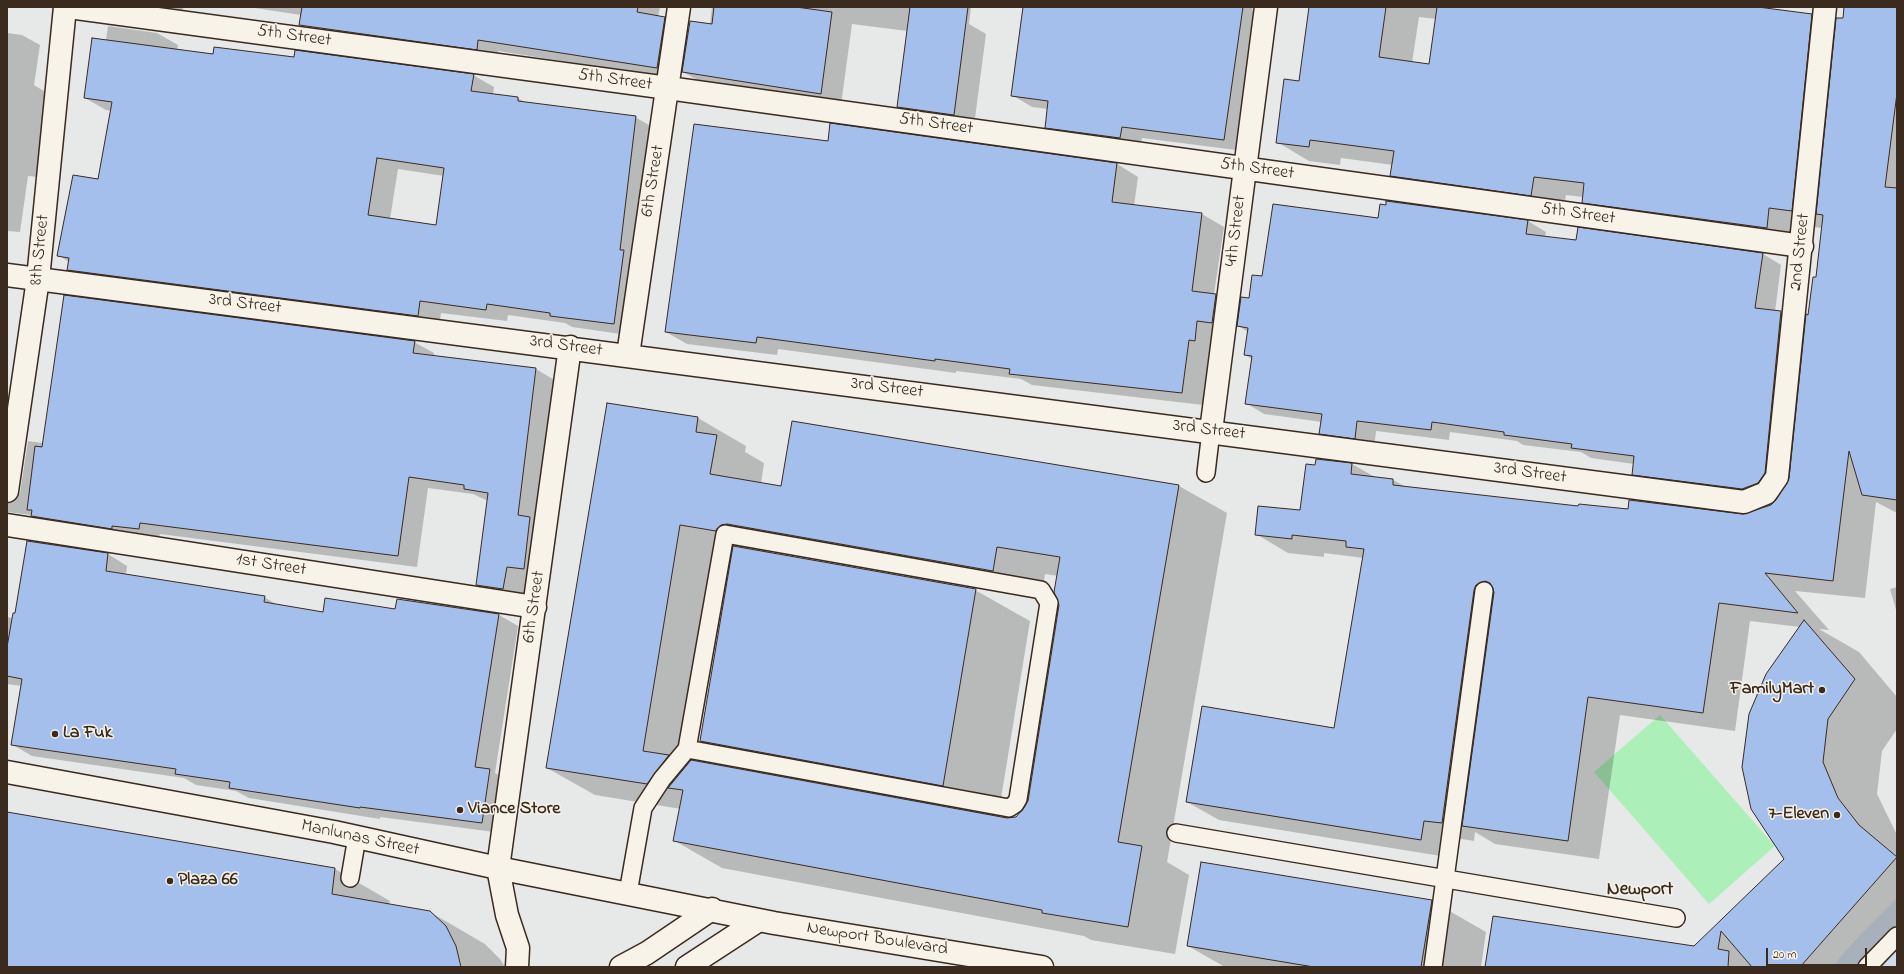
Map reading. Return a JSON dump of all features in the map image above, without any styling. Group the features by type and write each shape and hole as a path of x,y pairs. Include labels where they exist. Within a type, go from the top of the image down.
{"street":[{"name":"8th Street","path":"7,491 38,279 65,7"},
{"name":"5th Street","path":"69,7 668,88 1802,246"},
{"name":"6th Street","path":"628,355 679,7"},
{"name":"4th Street","path":"1211,431 1266,7"},
{"name":"2nd Street","path":"1766,493 1777,477 1826,7"},
{"name":"3rd Street","path":"7,275 570,347 1744,502 1766,493"},
{"name":"6th Street","path":"517,967 518,948 507,915 498,868 570,347"},
{"name":"1st Street","path":"7,525 535,607"},
{"name":"Manlunas Street","path":"7,772 357,837 498,868 712,909"},
{"name":"Newport Boulevard","path":"712,909 759,920 1042,967"},
{"path":"621,967 647,953 712,909"},
{"path":"687,967 759,920"}],"lane":[{"path":"1206,473 1211,431"},
{"path":"628,893 643,808 662,779 687,749 725,534 1041,590 1049,603 1018,799 1015,804 1009,808 687,749"},
{"path":"1433,967 1484,591"},
{"path":"1176,833 1444,880 1676,918"},
{"path":"350,878 357,837"},
{"path":"1868,967 1897,936"}],"shaded area":[{"path":"1897,898 1897,967 1832,967 1859,936"}],"green space":[{"path":"1660,715 1775,846 1709,904 1594,772"}],"building":[{"path":"302,7 638,7 637,12 665,17 657,68 478,40 477,50 299,25"},
{"path":"714,7 796,7 832,12 821,94 682,72 690,21 712,24"},
{"path":"910,7 968,7 954,115 897,107"},
{"path":"1023,7 1243,7 1224,140 1122,127 1120,138 1045,128 1048,101 1011,96"},
{"path":"1309,7 1386,7 1379,57 1429,64 1437,7 1758,7 1812,14 1792,211 1769,208 1767,228 1582,203 1584,183 1534,177 1531,196 1390,176 1394,151 1310,140 1309,147 1276,143 1284,79 1299,81"},
{"path":"1844,7 1897,7 1897,93 1885,187 1897,188 1897,500 1862,495 1849,451 1833,581 1765,573 1798,613 1719,603 1703,713 1588,697 1568,841 1462,826 1494,592 1490,583 1485,581 1476,585 1474,590 1442,823 1424,821 1421,840 1186,802 1202,706 1334,728 1364,549 1346,547 1346,541 1292,535 1292,539 1255,535 1258,506 1300,510 1306,464 1315,465 1316,459 1352,463 1351,474 1393,479 1393,485 1578,506 1579,504 1628,509 1629,500 1743,514 1771,505 1776,500 1789,478 1806,314 1808,315 1813,277 1816,277 1823,215 1816,214 1836,18 1843,18"},
{"path":"92,38 213,54 214,47 294,57 295,50 474,74 471,91 518,97 518,101 636,116 620,250 624,250 614,324 550,316 550,313 487,304 486,310 420,301 418,316 67,270 69,258 57,256 73,175 98,179 112,102 84,98","holes":["377,158 444,168 436,225 368,215"]},
{"path":"830,123 1117,163 1112,202 1202,213 1192,291 1216,294 1212,323 1197,321 1195,341 1189,340 1182,393 1009,374 1010,369 935,359 935,361 757,337 756,343 665,332 694,124 828,141"},
{"path":"1386,201 1528,220 1526,234 1576,240 1578,227 1763,253 1755,308 1781,311 1765,473 1758,483 1742,489 1632,475 1634,456 1571,448 1572,444 1504,435 1504,432 1432,422 1431,430 1357,421 1355,439 1319,434 1322,414 1245,404 1252,356 1244,355 1248,328 1237,326 1241,297 1249,298 1252,275 1262,276 1273,204 1378,218 1380,204 1386,205"},
{"path":"64,295 415,341 413,353 536,368 518,515 530,517 524,569 507,567 503,589 476,585 488,493 464,489 464,485 409,477 398,556 140,523 139,529 112,526 112,529 31,516 32,510 27,510 35,446 42,447"},
{"path":"607,403 698,417 696,432 717,435 710,474 781,486 792,421 1179,485 1118,842 1142,846 1128,927 1042,913 1042,910 673,841 683,790 668,788 691,760 1007,818 1016,817 1028,801 1059,605 1054,592 1060,557 997,547 993,571 727,524 721,525 716,531 680,525 643,751 669,755 647,784 546,768"},
{"path":"27,541 108,553 106,571 265,596 264,602 323,612 325,598 395,609 397,599 499,614 475,767 490,769 482,823 360,808 229,788 230,782 175,774 176,769 11,745 22,679 7,676 7,647 13,613 15,613"},
{"path":"733,546 976,589 943,786 700,741"},
{"path":"1804,620 1855,679 1828,719 1823,762 1838,798 1859,825 1897,857 1800,967 1752,967 1721,931 1718,949 1729,951 1728,967 1485,967 1493,916 1694,946 1784,859 1751,809 1742,767 1749,714 1766,674"},
{"name":"Plaza 66","path":"7,812 335,868 332,894 430,911 446,926 456,946 461,967 7,967"},
{"path":"1201,862 1432,900 1421,967 1314,967 1187,946"}],"place":[{"name":"FamilyMart","path":"1822,690"},
{"name":"La Fuk","path":"55,734"},
{"name":"Viance Store","path":"460,810"},
{"name":"7-Eleven","path":"1837,815"},
{"name":"Plaza 66","path":"170,881"}],"district":[{"name":"Newport","path":"1640,891"}]}
